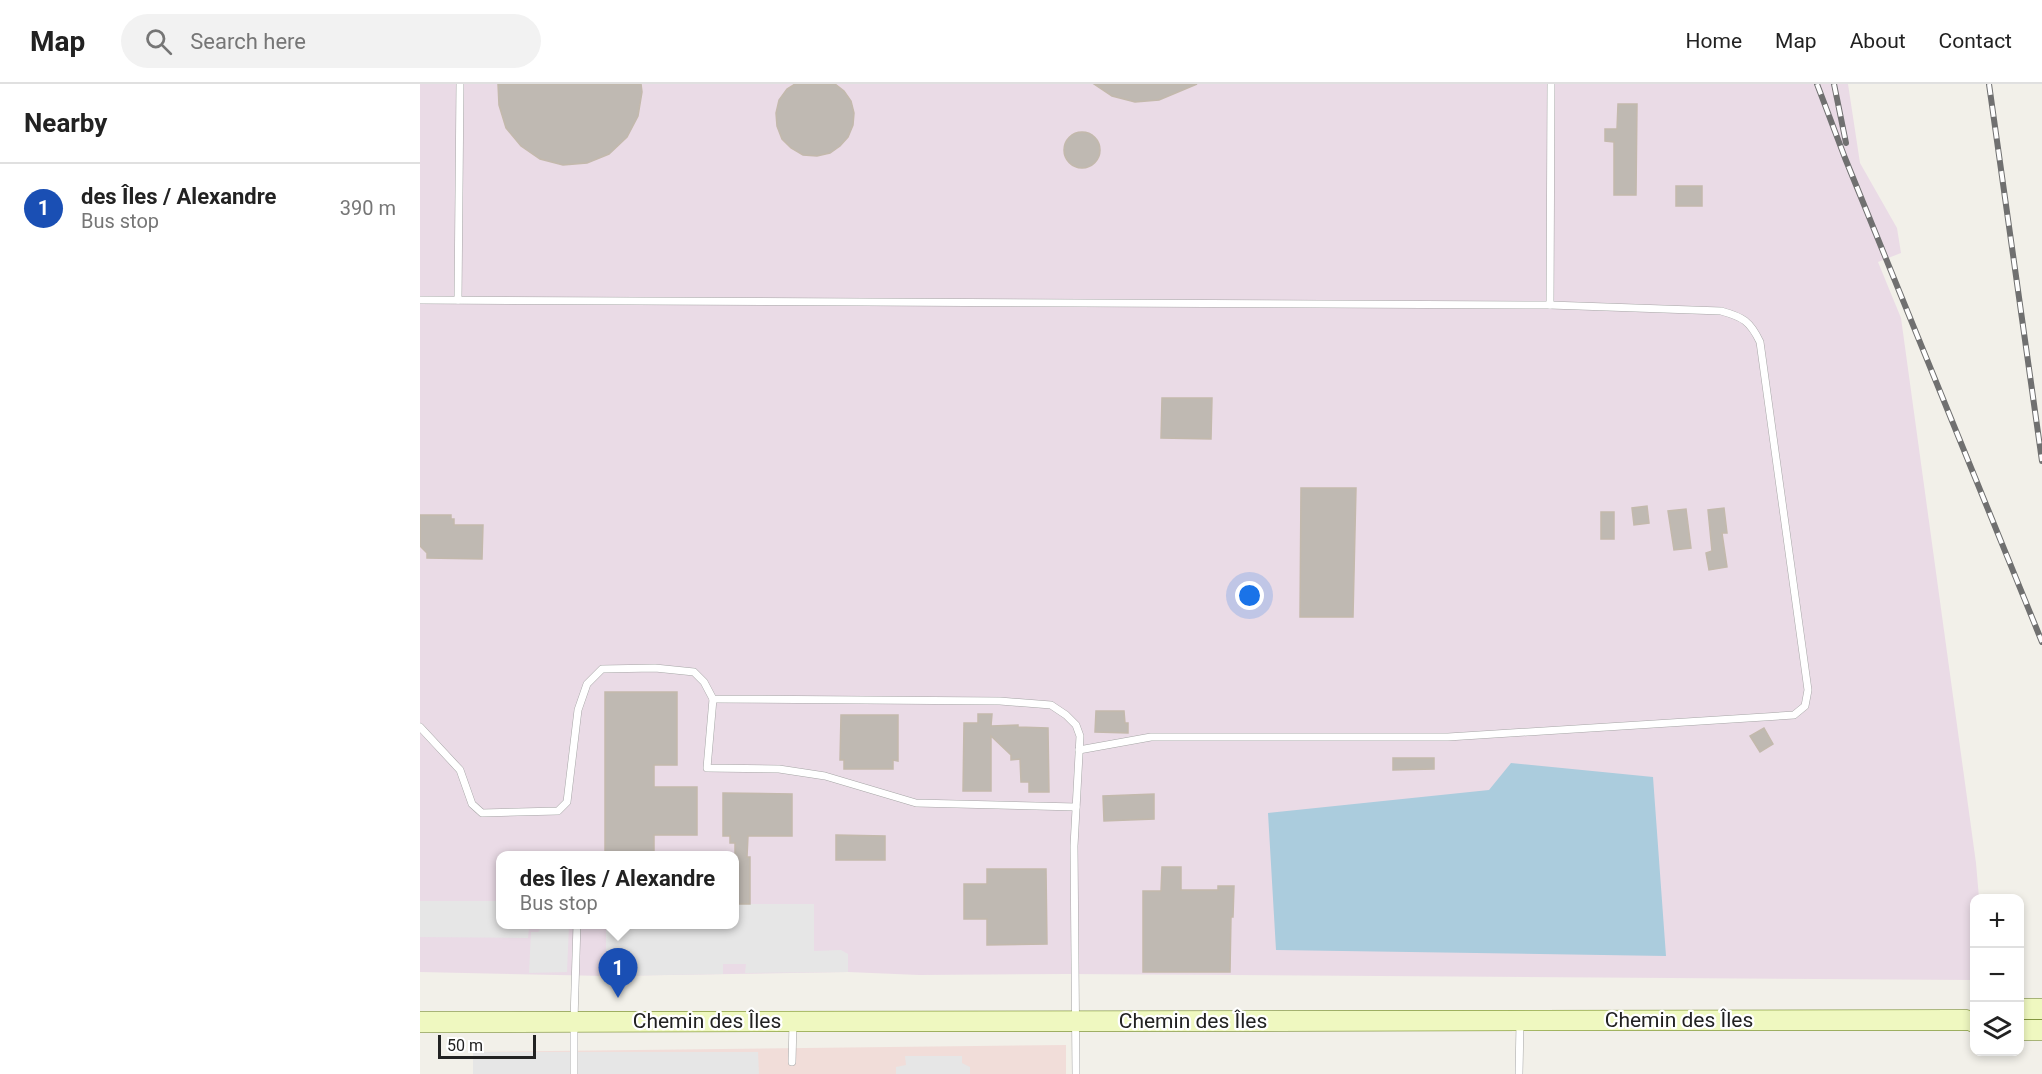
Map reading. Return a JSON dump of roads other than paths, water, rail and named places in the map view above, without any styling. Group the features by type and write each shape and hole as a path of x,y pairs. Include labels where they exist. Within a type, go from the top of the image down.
{"main road":[{"path":"2024,1009 2042,1009"},
{"name":"Chemin des Îles","path":"420,1022 574,1020 1970,1020"},
{"path":"2024,1030 2042,1030"}],"lane":[{"path":"458,300 460,84"},
{"path":"1550,305 1551,84"},
{"path":"420,300 1550,305 1721,311 1741,317 1755,331 1760,342 1808,690 1805,706 1794,715 1448,737 1150,737 1079,750"},
{"path":"420,727 460,770 472,804 482,813 558,811 567,802 578,710 587,684 602,669 656,668 694,672 704,682 713,699 707,768 779,769 802,772 825,776 916,802 1076,807"},
{"path":"713,699 1000,701 1051,705 1076,725 1080,736 1074,846 1076,1074"},
{"path":"574,1074 577,929"},
{"path":"1519,1074 1520,1020"},
{"path":"792,1062 793,1021"}],"water":[{"path":"1511,763 1653,777 1666,956 1276,950 1268,813 1489,790"}],"railway":[{"path":"1817,84 2042,642"},
{"path":"1834,84 1846,143"},
{"path":"1989,84 2042,461"}],"place":[{"name":"des Îles / Alexandre","path":"618,998"}]}
